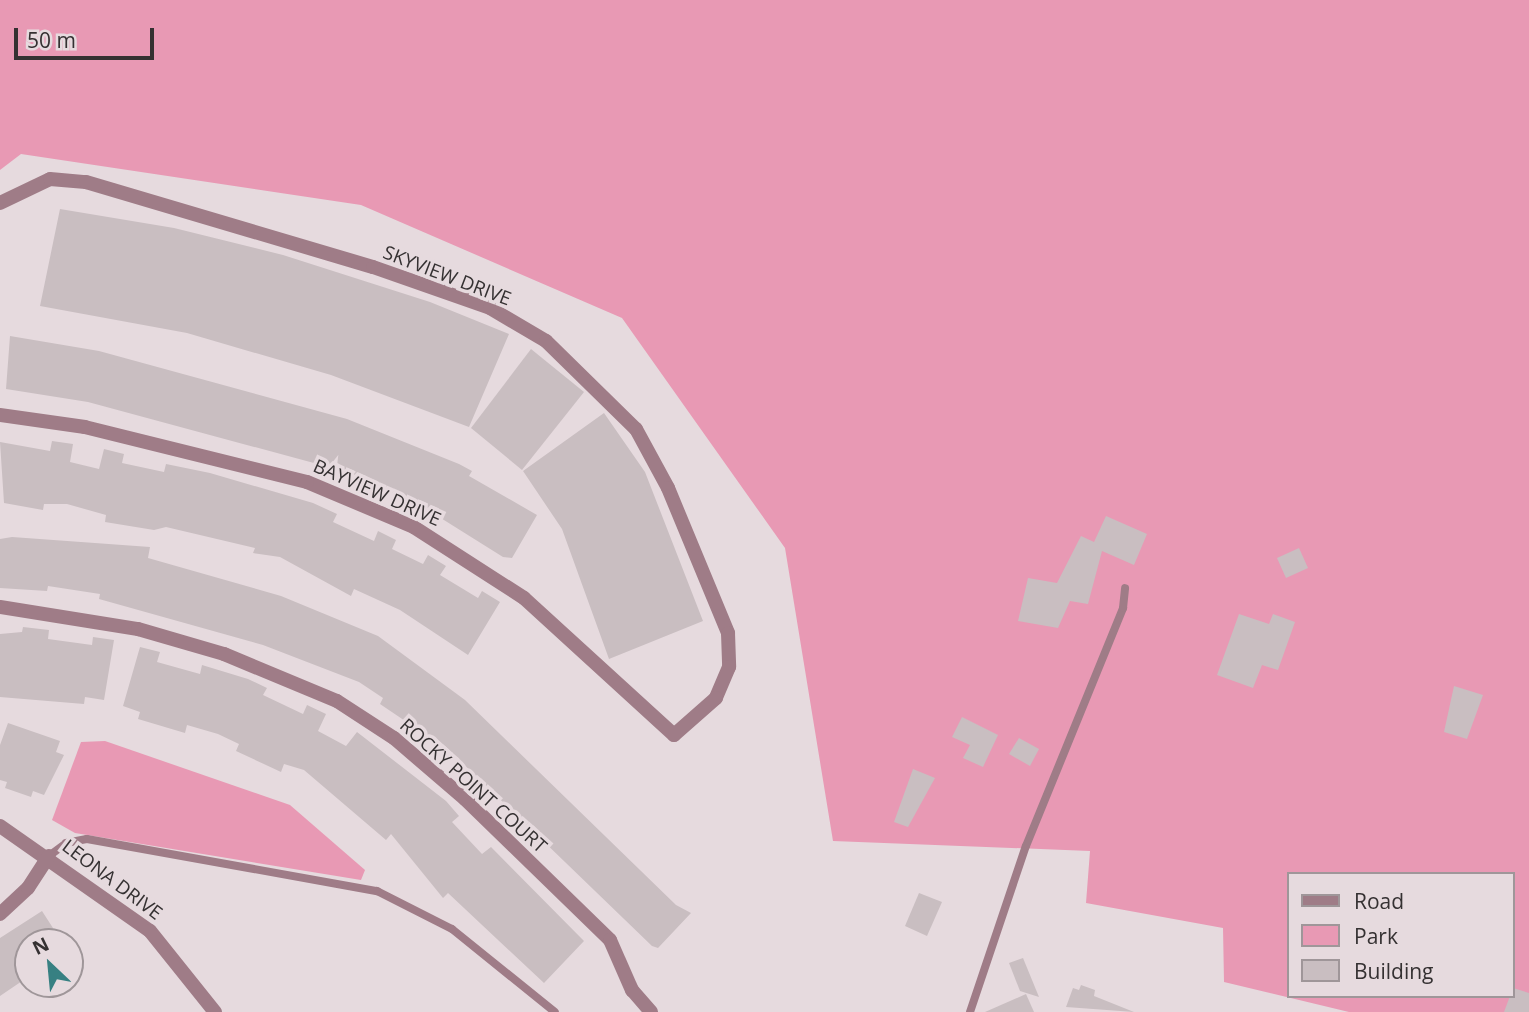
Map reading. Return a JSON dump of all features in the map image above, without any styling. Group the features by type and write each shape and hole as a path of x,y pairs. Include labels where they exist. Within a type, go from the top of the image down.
{"street":[{"name":"SKYVIEW DRIVE","path":"0,203 50,179 86,182 373,267 490,308 546,341 636,429 668,488 729,633 729,667 716,698 674,736"},
{"name":"BAYVIEW DRIVE","path":"0,415 85,427 307,482 414,527 524,598 674,736"},
{"name":"ROCKY POINT COURT","path":"0,607 138,629 223,654 337,701 394,738 465,799 610,940 632,990 651,1012"},
{"name":"LEONA DRIVE","path":"0,826 49,856 150,931 215,1012"},
{"path":"0,914 28,888 49,856"}],"lane":[{"path":"970,1012 1026,846 1123,608 1125,588"},
{"path":"49,856 66,843 87,839 377,891 452,929 555,1012"}],"green space":[{"path":"0,0 1529,0 1529,1012 1349,1012 1291,998 1515,998 1515,872 1288,872 1288,997 1224,982 1223,928 1086,903 1090,851 833,841 785,548 622,318 361,205 21,154 0,170"},
{"path":"105,741 290,805 365,870 361,880 75,833 52,820 81,742"}],"building":[{"path":"60,209 174,228 283,255 430,302 509,334 469,427 331,375 187,333 40,306"},
{"path":"10,336 99,351 347,419 459,464 472,471 469,476 537,515 512,558 503,557 420,505 347,472 88,402 6,389"},
{"path":"531,349 584,392 522,470 471,428"},
{"path":"604,413 645,472 703,621 609,659 562,529 523,471"},
{"path":"52,441 73,444 70,462 99,469 104,449 124,454 122,463 164,472 166,464 210,473 313,503 337,514 333,522 374,541 378,531 396,540 392,549 423,564 428,555 446,566 440,575 478,598 482,591 500,602 468,655 400,610 354,589 351,596 280,557 253,553 255,548 166,527 154,530 105,522 106,515 67,504 44,504 43,510 4,503 0,442 50,451"},
{"path":"1106,516 1147,534 1134,565 1102,551 1088,604 1070,601 1058,628 1018,621 1028,578 1057,583 1081,536 1094,542"},
{"path":"12,537 150,547 148,558 281,596 378,636 465,700 676,905 691,913 658,948 652,946 451,752 380,704 383,698 359,682 263,645 99,599 100,594 48,586 47,591 0,588 0,539"},
{"path":"1299,548 1308,568 1286,578 1277,558"},
{"path":"1239,614 1269,624 1273,614 1295,622 1278,670 1262,665 1253,688 1217,675"},
{"path":"23,627 49,630 48,639 92,645 93,637 114,640 104,700 85,697 84,704 0,697 0,634 22,632"},
{"path":"140,647 160,652 157,662 200,674 202,665 248,679 267,688 263,695 303,714 307,705 326,714 318,731 346,746 357,732 446,801 459,816 452,822 482,854 491,847 584,941 544,983 448,893 443,898 391,834 386,840 304,770 284,764 281,772 236,751 239,744 218,734 187,725 185,733 138,719 140,712 123,706"},
{"path":"1454,686 1483,695 1467,739 1444,732"},
{"path":"962,717 998,735 983,767 963,758 970,745 952,737"},
{"path":"8,723 60,741 56,752 64,755 44,795 33,791 31,797 5,788 7,782 0,780 0,745"},
{"path":"1019,738 1039,749 1030,766 1009,754"},
{"path":"913,769 935,778 908,827 894,822"},
{"path":"919,893 942,902 927,936 905,926"},
{"path":"42,911 53,928 16,928"},
{"path":"14,929 14,986 0,996 0,938"},
{"path":"1023,958 1039,997 1020,991 1009,963"},
{"path":"1081,985 1095,990 1094,996 1134,1012 1066,1007 1073,988 1079,990"},
{"path":"1515,989 1529,993 1529,1012 1504,1012 1509,998 1515,998"},
{"path":"1026,994 1034,1012 985,1012"}]}
